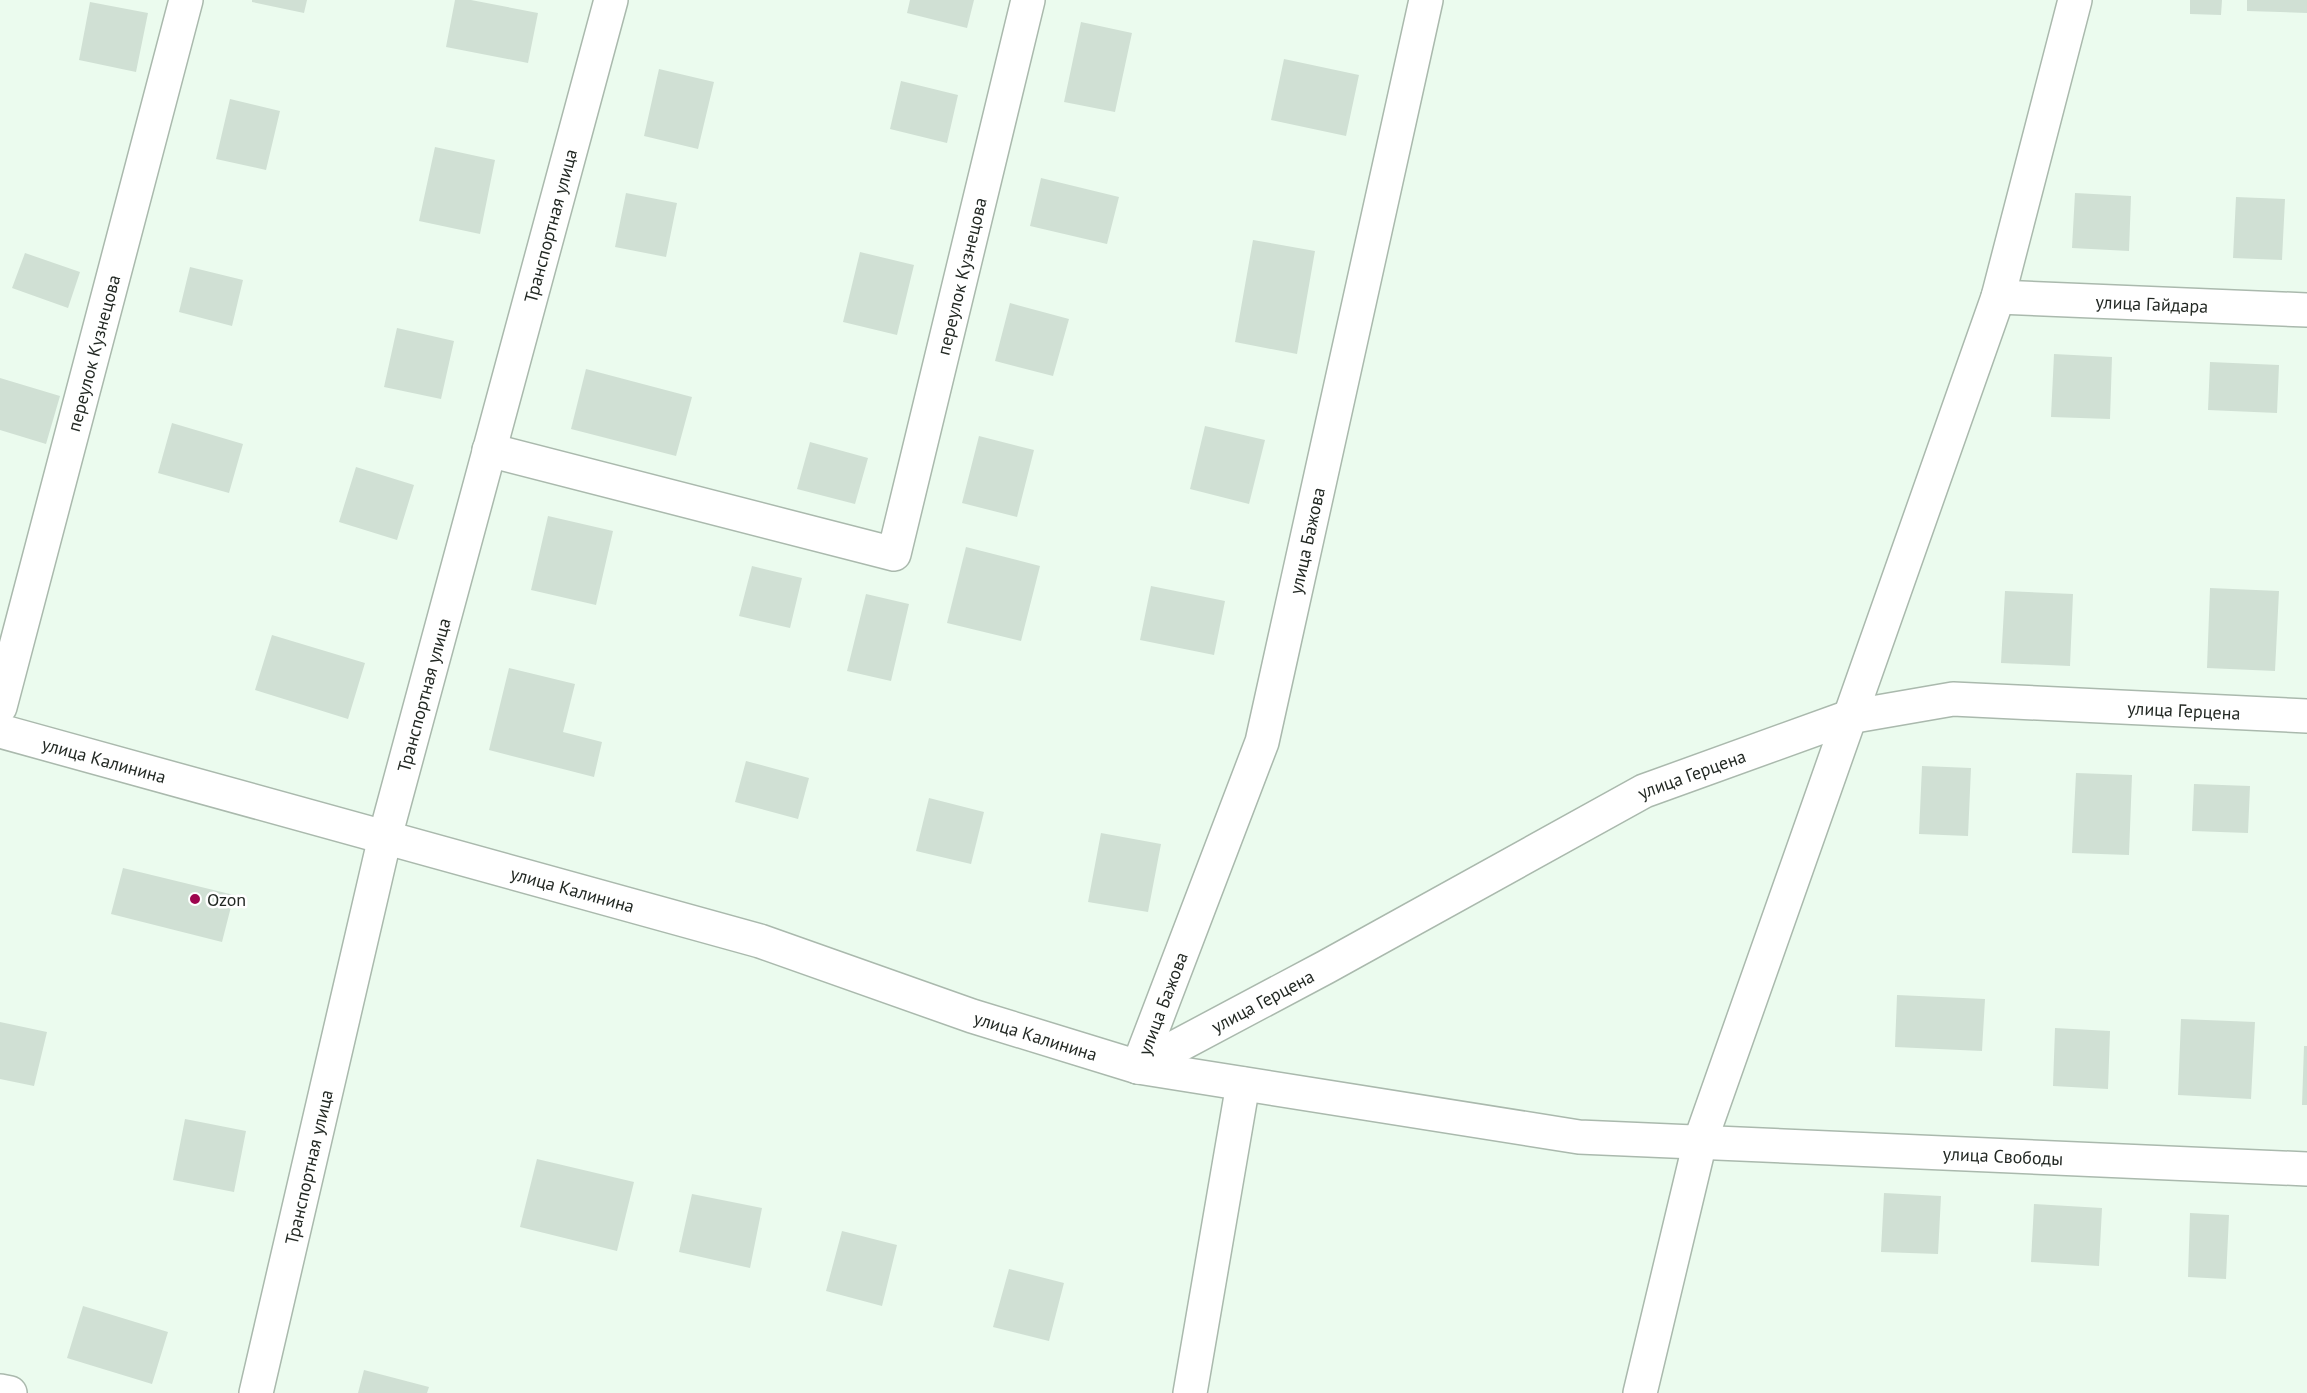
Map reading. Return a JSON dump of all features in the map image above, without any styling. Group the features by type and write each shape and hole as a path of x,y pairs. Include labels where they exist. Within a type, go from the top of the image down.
{"street":[{"name":"переулок Кузнецова","path":"0,707 186,0"},
{"name":"Транспортная улица","path":"256,1393 385,837 611,0"},
{"name":"переулок Кузнецова","path":"489,450 894,554 1028,0"},
{"name":"улица Бажова","path":"1138,1068 1262,742 1426,0"},
{"path":"1640,1393 1700,1142 1998,297 2075,0"},
{"name":"улица Гайдара","path":"1998,297 2307,310"},
{"name":"улица Герцена","path":"1138,1068 1644,791 1849,717 1953,699 2307,716"},
{"name":"улица Калинина","path":"0,730 760,941 972,1016 1138,1068 1243,1084"},
{"path":"1190,1393 1243,1084"},
{"name":"улица Свободы","path":"1243,1084 1579,1137 2307,1169"},
{"path":"0,1391 10,1393"}],"building":[{"path":"252,0 307,0 304,13 252,2"},
{"path":"455,0 471,0 538,13 528,63 446,47"},
{"path":"910,0 974,0 967,28 907,13"},
{"path":"2190,0 2222,0 2221,15 2190,14"},
{"path":"2247,0 2307,0 2307,13 2247,11"},
{"path":"90,2 148,13 136,72 79,60"},
{"path":"1081,22 1132,33 1115,112 1064,102"},
{"path":"1284,59 1359,75 1346,136 1271,120"},
{"path":"659,69 714,82 698,149 644,136"},
{"path":"901,81 958,95 947,143 890,129"},
{"path":"230,99 280,111 266,170 216,159"},
{"path":"435,147 495,160 480,234 419,221"},
{"path":"1041,178 1119,197 1107,244 1030,226"},
{"path":"626,193 677,203 666,257 615,247"},
{"path":"2075,193 2131,196 2129,251 2072,248"},
{"path":"2236,197 2285,199 2282,260 2233,258"},
{"path":"1253,240 1315,251 1297,354 1235,342"},
{"path":"860,252 914,265 897,335 843,322"},
{"path":"25,253 80,272 68,308 12,288"},
{"path":"190,267 243,280 232,326 179,312"},
{"path":"1010,303 1069,319 1053,376 995,361"},
{"path":"397,328 454,341 441,399 384,387"},
{"path":"2054,354 2112,357 2110,419 2051,417"},
{"path":"2210,362 2279,365 2277,413 2208,410"},
{"path":"586,369 692,397 676,456 571,429"},
{"path":"0,378 60,396 46,444 0,430"},
{"path":"172,423 243,444 229,493 158,473"},
{"path":"1205,426 1265,440 1249,504 1190,489"},
{"path":"979,436 1034,450 1017,517 962,503"},
{"path":"810,442 868,458 855,504 797,489"},
{"path":"356,467 414,485 397,540 339,522"},
{"path":"548,516 613,531 596,605 531,590"},
{"path":"966,547 1040,566 1021,641 947,623"},
{"path":"752,566 802,578 790,628 739,616"},
{"path":"1151,586 1225,601 1214,655 1140,640"},
{"path":"2210,588 2279,591 2275,671 2207,668"},
{"path":"2005,591 2073,594 2070,666 2001,663"},
{"path":"866,594 909,604 891,681 847,671"},
{"path":"272,635 365,663 348,719 255,690"},
{"path":"509,668 575,684 563,732 602,742 594,777 489,750"},
{"path":"746,761 809,778 798,819 735,802"},
{"path":"1922,766 1971,768 1968,836 1919,834"},
{"path":"2076,773 2132,775 2129,855 2072,853"},
{"path":"2194,784 2250,786 2248,833 2192,831"},
{"path":"929,798 984,812 971,864 916,851"},
{"path":"1101,833 1161,844 1148,912 1088,902"},
{"path":"123,868 234,895 222,942 111,914"},
{"path":"1897,995 1985,999 1982,1051 1895,1047"},
{"path":"2181,1019 2255,1022 2251,1099 2178,1095"},
{"path":"0,1022 47,1032 34,1086 0,1079"},
{"path":"2055,1028 2110,1031 2108,1089 2053,1086"},
{"path":"2304,1046 2307,1046 2307,1105 2302,1105"},
{"path":"185,1119 246,1131 234,1192 173,1180"},
{"path":"537,1159 634,1182 617,1251 520,1227"},
{"path":"1884,1193 1941,1196 1938,1254 1881,1252"},
{"path":"692,1194 762,1208 750,1268 679,1252"},
{"path":"2034,1204 2102,1208 2099,1266 2031,1262"},
{"path":"2190,1213 2229,1215 2226,1279 2188,1277"},
{"path":"842,1231 897,1245 882,1306 826,1291"},
{"path":"1009,1269 1064,1283 1049,1341 993,1327"},
{"path":"83,1306 168,1332 152,1384 67,1358"},
{"path":"364,1370 429,1387 427,1393 358,1393"}],"place":[{"name":"Ozon","path":"195,899"}]}
